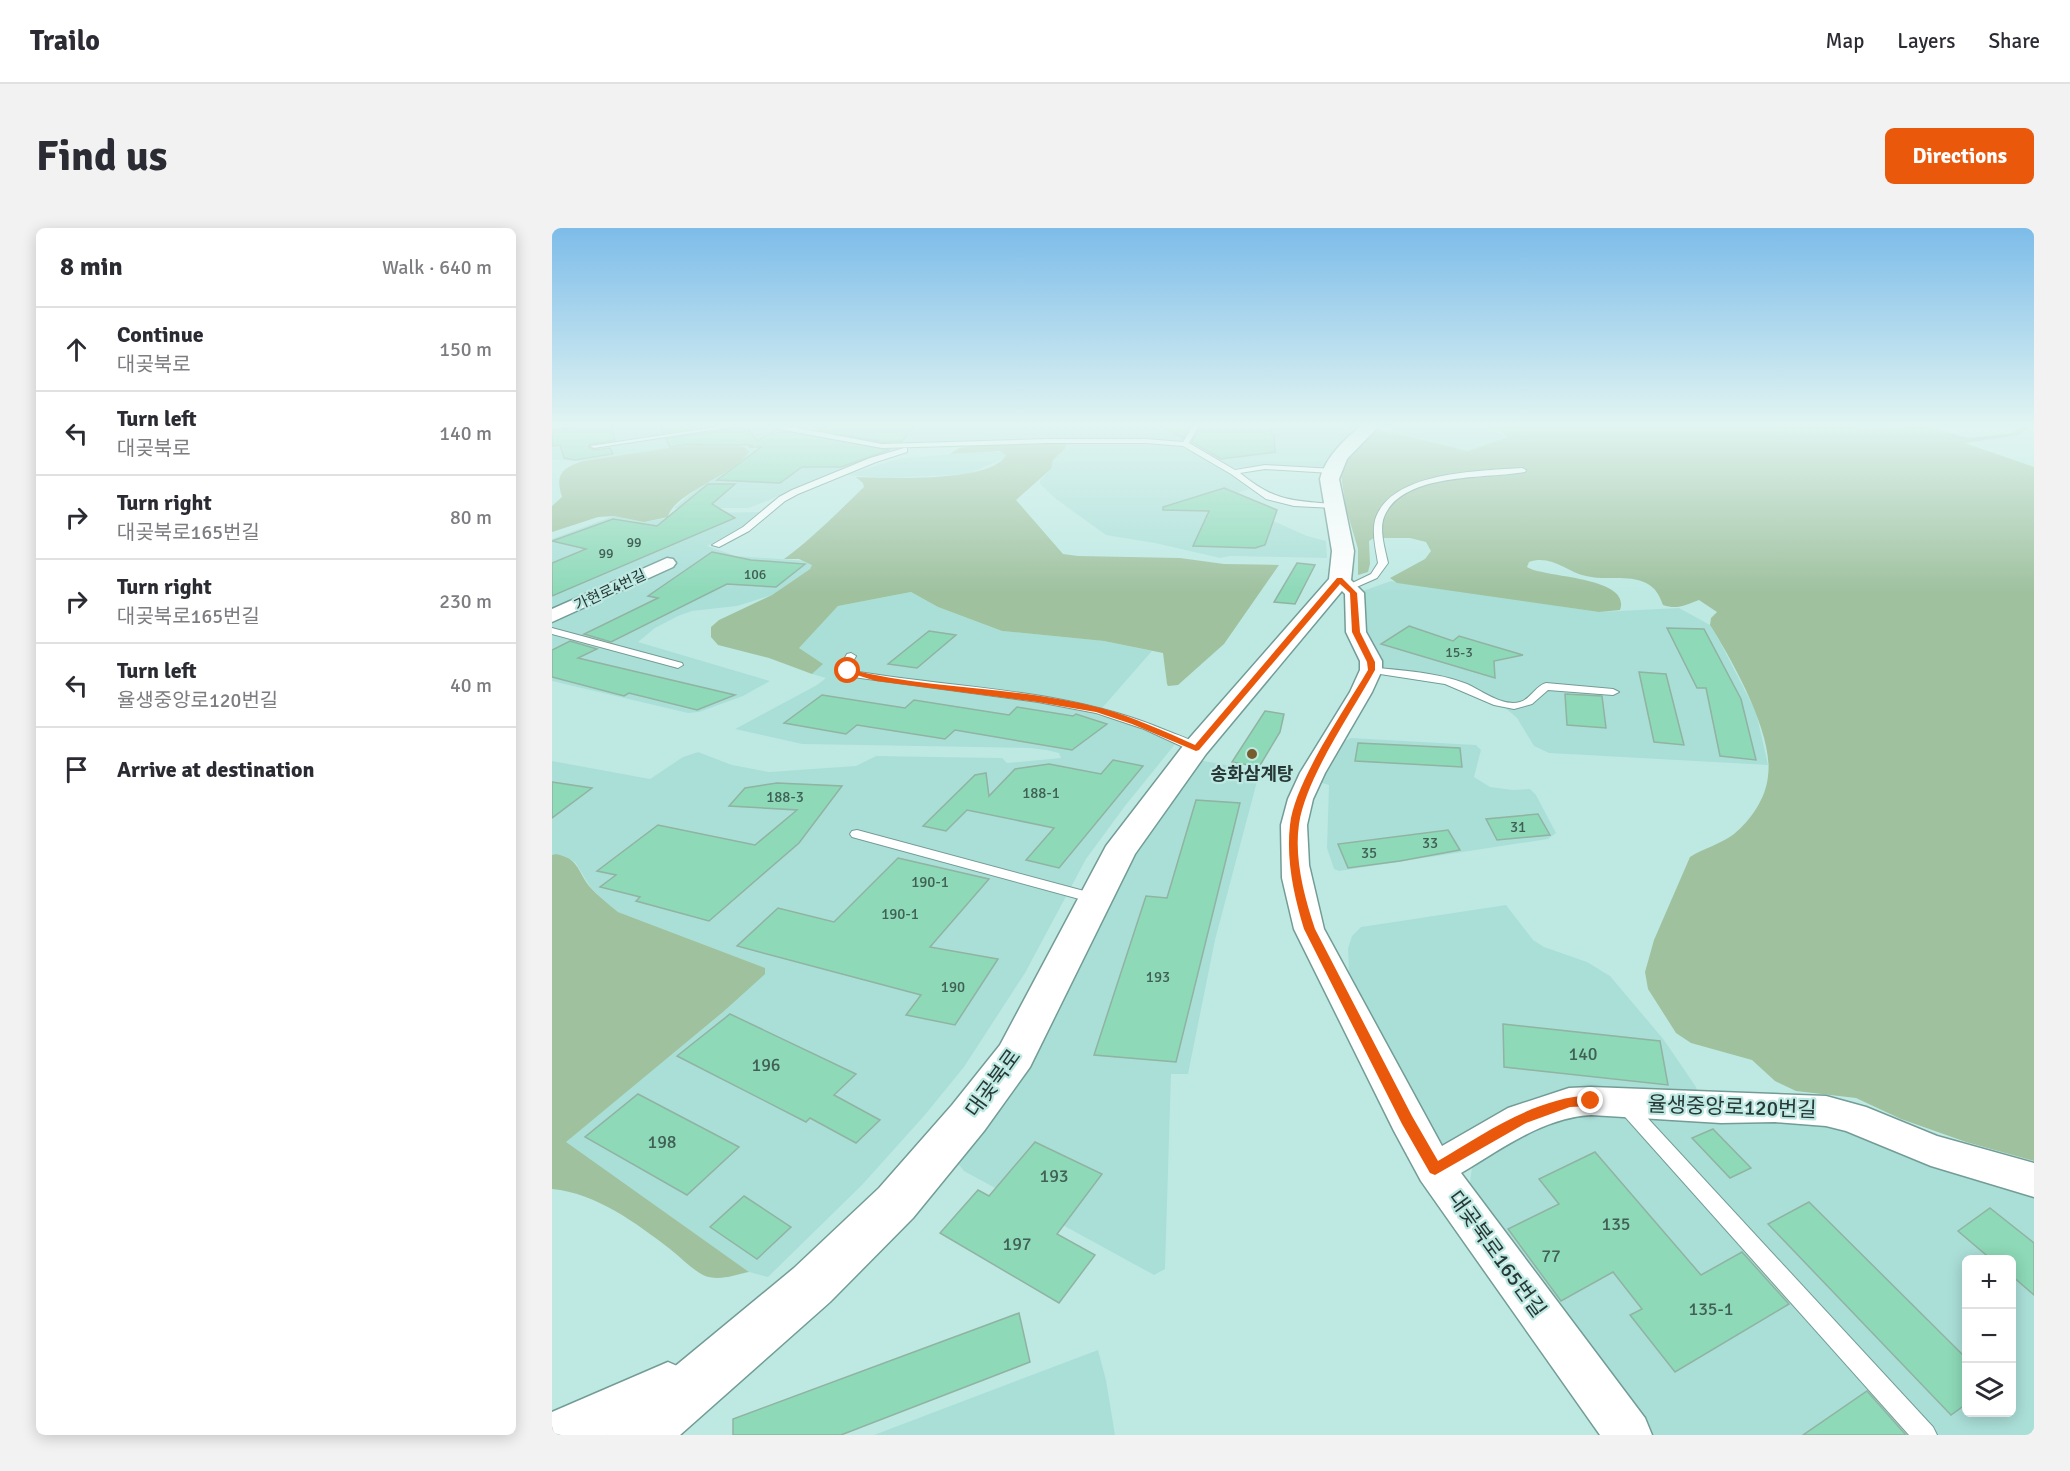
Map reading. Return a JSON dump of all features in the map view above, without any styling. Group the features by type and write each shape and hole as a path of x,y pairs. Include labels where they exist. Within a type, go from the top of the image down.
{"street":[{"path":"1335,480 1332,488 1344,554 1344,583 1354,593 1356,632 1371,662 1371,670"},
{"name":"가현로4번길","path":"552,616 667,564"},
{"name":"대곶북로","path":"636,1435 812,1285 879,1219 968,1118 1015,1056 1118,853 1196,748 1344,583"},
{"name":"대곶북로165번길","path":"1371,670 1320,760 1304,793 1294,824 1300,900 1309,929 1407,1120 1435,1169 1628,1435"},
{"name":"율생중앙로120번길","path":"1435,1169 1521,1119 1549,1108 1569,1102 1622,1102 1826,1111 1853,1118 1931,1150 2034,1180"},
{"name":"대곶북로","path":"553,1435 719,1364"}],"lane":[{"path":"716,545 746,529 795,492 823,480"},
{"path":"1244,480 1257,491 1294,504 1332,488"},
{"path":"1311,480 1332,488"},
{"name":"대곶북로","path":"1344,583 1374,576 1383,563 1379,519 1386,503 1399,493 1438,480"},
{"path":"552,631 678,665"},
{"path":"851,656 846,665 848,671 857,675 1037,699 1098,710 1135,722 1196,748"},
{"path":"1371,670 1457,684 1506,704 1518,706 1529,703 1538,691 1546,686 1613,692"},
{"path":"857,834 930,852 1023,881 1094,898"},
{"path":"1622,1102 1925,1435"}],"shaded area":[{"path":"711,480 816,480 749,508 674,508"},
{"path":"1239,480 1249,489 1228,496 1240,506 1307,536 1326,541 1327,558 1230,556 1220,558 1155,543 1106,535 1056,499 1040,484 1040,481"},
{"path":"762,512 744,527 707,546 736,556 808,561 813,565 810,569 772,595 737,606 692,611 655,628 638,642 770,681 743,696 699,712 688,713 552,681 552,539 614,516 644,522 698,513"},
{"path":"1391,581 1599,612 1679,608 1710,625 1720,642 1756,712 1768,765 1549,753 1534,746 1517,718 1504,707 1455,686 1376,674 1363,640 1360,592"},
{"path":"911,592 938,607 1002,631 1104,641 1152,651 1096,715 1121,721 1176,743 1086,859 1025,973 964,1067 862,1185 768,1277 749,1272 565,1142 723,1012 765,968 618,912 604,902 589,885 575,862 556,854 552,855 552,761 650,779 683,757 698,752 732,765 769,772 856,766 876,756 1002,758 1007,763 1061,758 1059,753 1030,748 802,744 735,729 826,678 812,674 822,664 798,648 838,606"},
{"path":"1351,738 1476,745 1481,750 1474,777 1490,787 1513,790 1530,789 1536,795 1556,833 1548,839 1339,871 1334,869 1327,848 1329,785 1319,782 1340,743"},
{"path":"1198,760 1255,770 1259,774 1215,940 1188,1074 1171,1074 1165,1269 1154,1275 964,1171 955,1160 1108,893"},
{"path":"1506,905 1533,940 1544,947 1587,962 1610,976 1664,1040 1696,1087 1698,1094 1579,1092 1441,1144 1358,998 1349,971 1348,948 1352,936 1361,927"},
{"path":"1573,1112 1824,1120 2034,1189 2034,1435 1640,1435 1469,1188 1472,1168 1484,1156 1509,1139"},
{"path":"1098,1350 1106,1380 1115,1435 874,1435"}],"green space":[{"path":"560,480 711,480 681,500 668,517 644,522 614,516 598,517 552,532 552,506 562,497"},
{"path":"860,480 1038,480 1016,500 1063,554 1180,558 1224,564 1279,565 1224,644 1178,685 1168,686 1167,684 1163,653 1104,641 1002,631 938,607 911,592 838,606 799,648 823,664 812,674 769,658 718,645 711,637 711,627 719,620 772,595 810,569 812,565 799,559 784,559 815,534 864,487"},
{"path":"1342,480 2034,480 2034,1161 1966,1142 1901,1119 1856,1098 1796,1091 1775,1081 1752,1060 1691,1043 1676,1033 1648,989 1645,972 1654,940 1690,857 1734,834 1752,815 1767,784 1768,759 1765,740 1740,677 1710,625 1711,618 1717,612 1699,600 1681,606 1663,605 1657,592 1639,580 1586,576 1545,560 1529,562 1527,567 1536,571 1600,584 1613,590 1620,599 1620,610 1599,612 1397,583 1390,578 1425,559 1431,551 1426,542 1410,538 1374,538 1369,541 1368,572 1358,575 1358,549 1346,508"},
{"path":"556,854 573,862 589,886 618,912 765,968 765,974 723,1012 566,1142 749,1272 720,1278 703,1275 643,1229 615,1211 584,1196 552,1189 552,855"}],"building":[{"path":"724,480 784,480 780,483"},
{"path":"708,484 735,484 712,504 735,518 552,596 552,563 586,549 552,541 613,519 657,526"},
{"path":"1224,488 1277,510 1265,545 1255,548 1193,546 1209,511 1163,510 1163,507"},
{"path":"712,552 751,560 805,564 776,587 727,584 611,642 584,634 658,598 648,596"},
{"path":"1297,563 1315,565 1295,604 1274,602"},
{"path":"1409,626 1453,641 1459,636 1523,655 1494,661 1495,678 1381,644"},
{"path":"1667,628 1704,629 1741,699 1756,760 1720,756 1706,688 1697,688"},
{"path":"929,631 956,635 917,668 888,664"},
{"path":"570,641 597,649 578,658 735,695 697,710 629,693 624,696 552,677 552,650"},
{"path":"1639,672 1666,674 1684,745 1654,742"},
{"path":"1565,694 1602,696 1606,728 1567,725"},
{"path":"822,695 905,708 914,700 1009,715 1017,707 1073,716 1076,714 1107,724 1072,750 955,730 945,739 857,725 846,734 784,723"},
{"path":"1265,711 1284,714 1280,732 1259,767 1232,762"},
{"path":"1358,743 1460,748 1462,767 1355,761"},
{"path":"1113,760 1143,766 1059,868 1026,860 1054,828 967,810 946,831 923,826 975,775 986,773 989,796 1015,769 1049,764 1101,774"},
{"path":"552,782 592,788 552,818"},
{"path":"777,783 842,786 799,843 709,921 636,901 640,897 600,887 616,875 597,871 658,825 755,845 797,810 729,806 745,788"},
{"path":"1196,800 1240,803 1176,1062 1094,1055 1146,896 1167,898"},
{"path":"1538,814 1550,835 1497,840 1486,819"},
{"path":"1448,830 1460,850 1348,868 1338,844"},
{"path":"898,858 989,879 930,947 998,959 955,1025 906,1015 921,995 737,946 778,908 834,922"},
{"path":"730,1014 856,1074 834,1095 880,1120 856,1143 810,1118 806,1122 677,1056"},
{"path":"1503,1024 1660,1041 1668,1085 1504,1067"},
{"path":"638,1094 739,1147 687,1195 585,1137"},
{"path":"1713,1129 1751,1168 1730,1178 1692,1138"},
{"path":"1035,1142 1102,1174 1057,1234 1095,1255 1059,1303 940,1233 978,1190 989,1196"},
{"path":"1595,1152 1701,1275 1742,1252 1789,1304 1675,1372 1630,1315 1642,1309 1613,1272 1561,1301 1508,1229 1559,1204 1539,1179"},
{"path":"744,1196 791,1227 757,1259 710,1227"},
{"path":"1809,1202 1962,1354 1962,1407 1951,1415 1768,1224"},
{"path":"1990,1208 2034,1243 2034,1295 2016,1279 2016,1255 1986,1255 1958,1231"},
{"path":"1019,1313 1030,1362 841,1435 733,1435 733,1419"},
{"path":"1867,1391 1906,1435 1803,1435"}],"place":[{"name":"송화삼계탕","path":"1252,754"}],"route":[{"path":"848,671 876,679 1037,699 1098,710 1135,722 1196,748 1340,580 1354,593 1356,632 1369,656 1371,670 1368,679 1320,760 1304,793 1294,824 1294,856 1300,900 1309,929 1337,979 1407,1120 1435,1169 1521,1119 1569,1102 1591,1101"}]}
